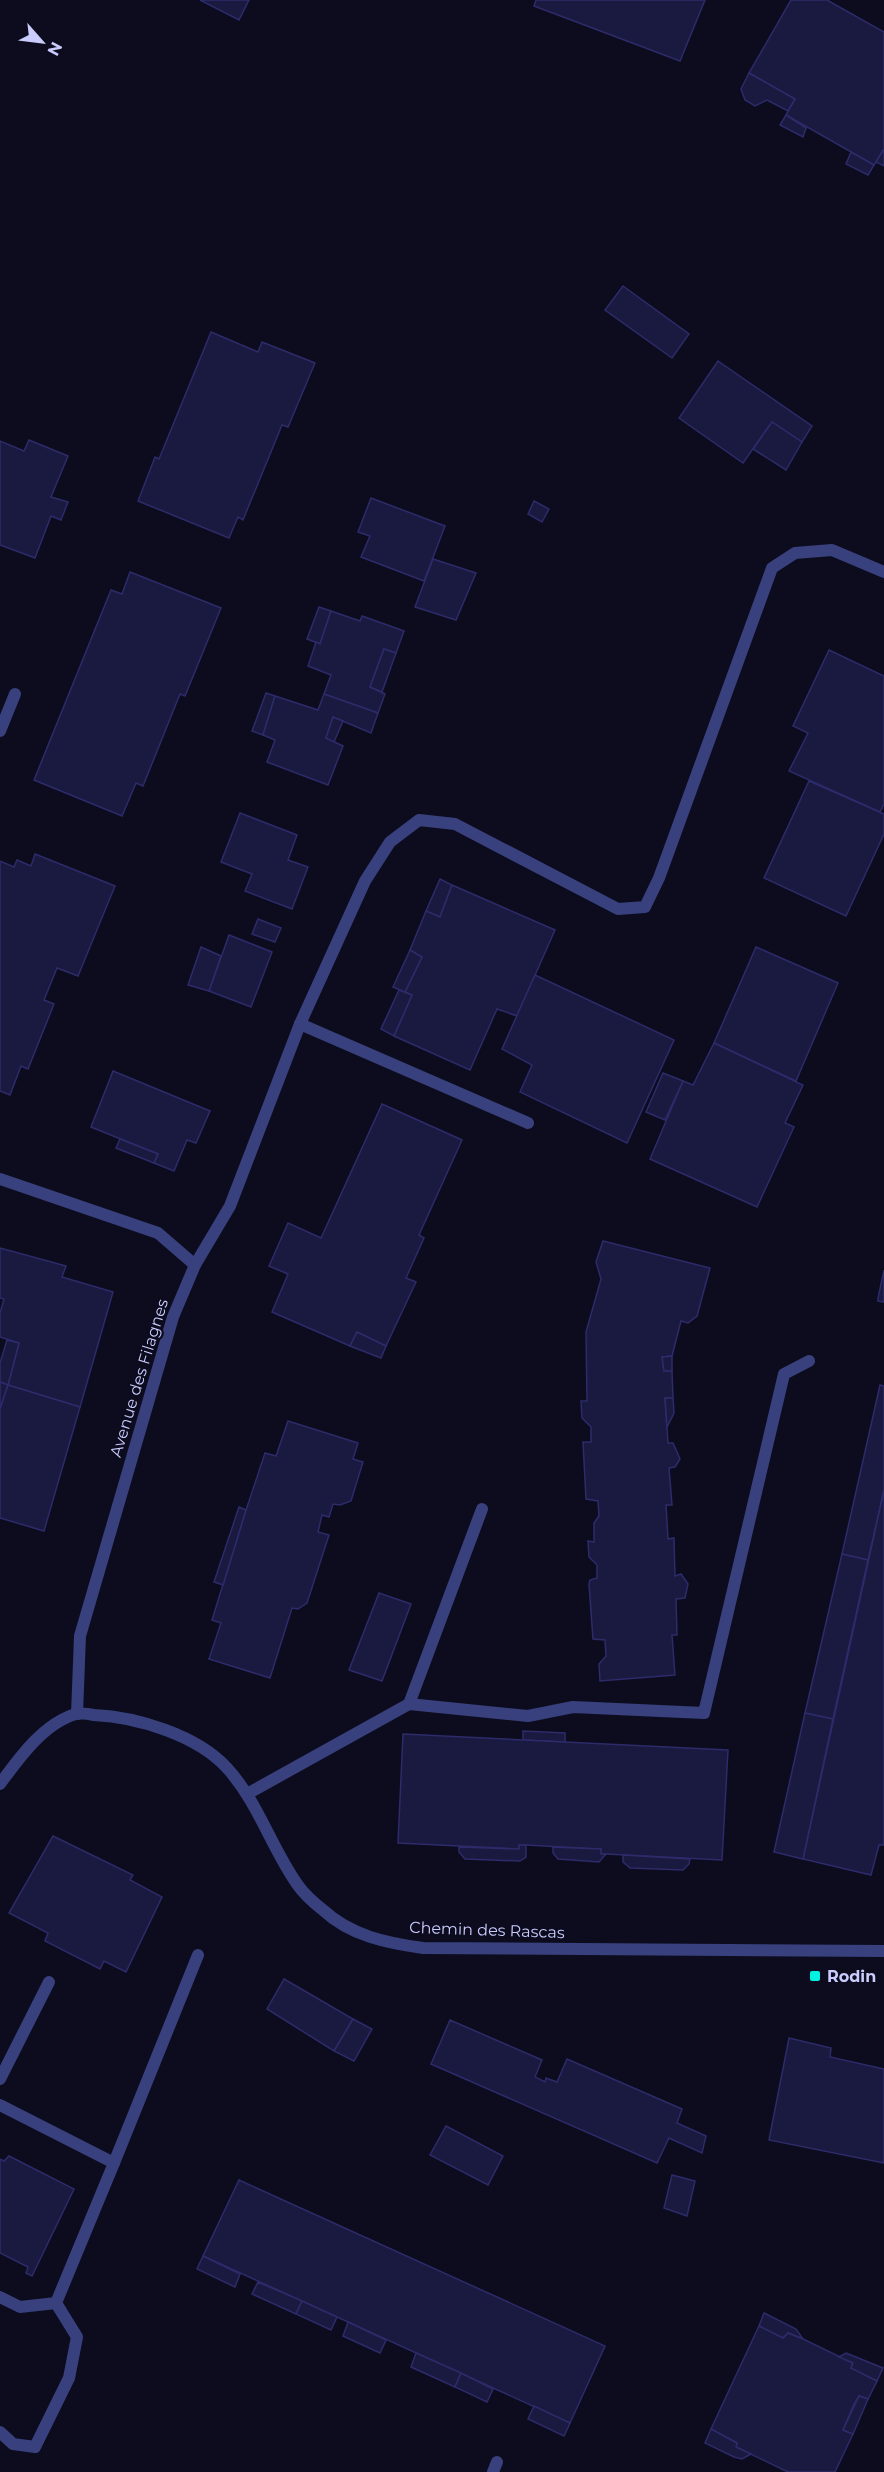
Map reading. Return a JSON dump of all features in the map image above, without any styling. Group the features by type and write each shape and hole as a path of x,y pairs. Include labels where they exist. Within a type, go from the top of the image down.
{"street":[{"name":"Avenue des Filagnes","path":"77,1714 80,1636 173,1317 195,1265 230,1206 300,1024 364,881 390,842 419,820 455,824 618,909 645,907 659,878 772,568 795,553 832,550 884,572"},
{"path":"0,731 15,694"},
{"path":"300,1024 528,1123"},
{"path":"0,1179 158,1233 195,1265"},
{"path":"247,1794 409,1704 528,1716 573,1707 704,1713 784,1374 809,1361"},
{"path":"409,1704 482,1509"},
{"path":"0,1784 34,1741 77,1714"},
{"name":"Chemin des Rascas","path":"77,1714 115,1716 150,1724 208,1752 226,1767 247,1794 298,1885 325,1912 349,1928 386,1942 423,1948 884,1951"},
{"path":"56,2304 198,1955"},
{"path":"0,2079 49,1982"},
{"path":"0,2105 114,2163"},
{"path":"0,2297 20,2307 56,2304"},
{"path":"0,2432 13,2444 35,2446 69,2378 77,2337 56,2304"}],"building":[{"path":"200,0 249,0 239,20"},
{"path":"536,0 705,0 680,61 534,6"},
{"path":"791,0 827,0 884,32 884,151 874,165 786,115 795,99 749,73"},
{"path":"749,73 795,99 788,111 767,100 755,106 745,100 741,89"},
{"path":"786,115 806,128 803,137 780,125"},
{"path":"884,151 884,166 876,162"},
{"path":"851,152 874,165 868,175 846,164"},
{"path":"623,286 689,334 672,358 605,310"},
{"path":"211,332 258,352 262,342 315,363 288,427 282,425 243,520 238,517 229,538 138,501 155,457 159,459"},
{"path":"718,361 812,426 802,442 772,422 743,463 679,418"},
{"path":"772,422 802,442 786,470 753,449"},
{"path":"29,440 68,456 51,497 68,502 61,520 51,516 35,558 0,545 0,441 24,451"},
{"path":"371,498 445,526 424,581 361,557 370,536 358,532"},
{"path":"534,501 549,509 542,522 528,514"},
{"path":"433,559 476,573 456,620 415,607"},
{"path":"130,572 221,608 185,696 180,694 143,786 136,783 122,816 34,780 111,590 122,594"},
{"path":"319,607 331,611 320,644 307,639"},
{"path":"331,611 360,621 362,616 404,631 396,653 384,649 370,687 385,694 378,713 324,694 331,675 308,666 316,642 320,644"},
{"path":"384,649 396,653 382,692 370,687"},
{"path":"829,650 884,676 884,804 880,812 789,771 808,733 793,726"},
{"path":"266,693 275,696 263,735 252,731"},
{"path":"324,694 378,713 371,733 333,717 326,738 343,746 328,785 267,762 275,740 263,735 275,696 318,710"},
{"path":"333,717 343,721 334,742 326,738"},
{"path":"809,781 884,814 884,834 846,916 764,878"},
{"path":"240,813 297,835 288,860 308,867 292,909 245,891 252,874 221,862"},
{"path":"35,854 115,886 78,976 57,968 44,1000 54,1004 28,1069 21,1066 10,1095 0,1091 0,861 14,867 17,860 31,866"},
{"path":"440,879 452,885 440,917 426,911"},
{"path":"452,885 555,930 517,1016 497,1009 470,1070 394,1036 412,995 405,992 422,957 410,950 426,911 440,917"},
{"path":"258,919 281,928 275,942 252,934"},
{"path":"229,935 272,952 251,1007 209,991"},
{"path":"201,947 221,956 209,991 188,985"},
{"path":"756,947 838,983 796,1081 714,1043"},
{"path":"410,950 422,957 405,992 393,987"},
{"path":"535,975 674,1040 627,1143 520,1092 532,1065 502,1049"},
{"path":"399,990 412,995 394,1036 381,1029"},
{"path":"714,1043 803,1085 785,1123 794,1127 757,1207 650,1159 683,1081 693,1085"},
{"path":"113,1071 210,1111 196,1143 187,1140 174,1171 154,1163 158,1154 91,1127"},
{"path":"663,1073 683,1081 665,1120 646,1112"},
{"path":"382,1104 462,1140 419,1235 424,1238 406,1278 416,1282 386,1346 357,1332 350,1346 272,1312 288,1274 269,1266 288,1223 321,1238"},
{"path":"120,1139 158,1154 154,1163 116,1148"},
{"path":"603,1241 710,1268 697,1316 688,1323 681,1321 672,1356 662,1357 664,1371 672,1371 673,1398 665,1398 668,1443 673,1443 680,1459 675,1467 669,1468 672,1505 666,1505 668,1539 674,1538 675,1576 681,1574 688,1584 685,1598 676,1599 677,1635 672,1635 675,1675 600,1681 599,1664 606,1656 605,1640 593,1639 589,1584 590,1580 597,1578 597,1565 589,1557 588,1541 594,1542 594,1523 599,1516 598,1501 586,1499 583,1442 591,1442 591,1427 582,1418 581,1401 587,1401 586,1332 601,1279 596,1262"},
{"path":"0,1248 66,1266 62,1277 113,1292 80,1407 8,1385 19,1343 0,1337 0,1313 4,1299 0,1298"},
{"path":"884,1270 884,1302 878,1301 878,1298"},
{"path":"357,1332 386,1346 381,1358 350,1346"},
{"path":"7,1340 19,1343 8,1385 0,1382 0,1363"},
{"path":"672,1356 672,1371 664,1371 662,1357"},
{"path":"0,1382 8,1385 0,1409"},
{"path":"8,1385 80,1407 44,1531 0,1518 0,1409"},
{"path":"880,1385 884,1386 884,1490 868,1560 842,1554"},
{"path":"665,1398 673,1398 674,1413 667,1427"},
{"path":"288,1421 358,1443 353,1459 363,1462 351,1501 340,1505 333,1504 329,1517 322,1515 318,1532 329,1535 307,1603 298,1609 292,1608 270,1678 209,1659 221,1623 212,1620 246,1510 265,1453 276,1456"},
{"path":"884,1490 884,1845 879,1845 871,1875 803,1859"},
{"path":"239,1507 246,1510 223,1585 214,1582"},
{"path":"842,1554 868,1560 833,1719 805,1713"},
{"path":"379,1593 411,1604 382,1681 349,1670"},
{"path":"805,1713 833,1719 803,1859 774,1852"},
{"path":"523,1731 565,1733 565,1742 523,1740"},
{"path":"403,1734 728,1750 722,1860 601,1854 601,1849 526,1845 519,1845 519,1849 398,1843"},
{"path":"53,1836 133,1875 130,1880 162,1897 126,1972 104,1961 100,1969 45,1941 48,1933 9,1913"},
{"path":"519,1845 526,1845 526,1857 520,1861 465,1859 459,1852 459,1847 519,1849"},
{"path":"553,1847 601,1849 601,1854 606,1854 599,1862 558,1859 553,1853"},
{"path":"623,1855 690,1859 689,1864 683,1870 630,1868 623,1862"},
{"path":"284,1979 353,2019 334,2051 267,2009"},
{"path":"353,2019 372,2029 354,2061 334,2051"},
{"path":"450,2020 542,2060 535,2077 545,2082 546,2078 557,2082 567,2059 682,2109 677,2123 706,2136 702,2153 669,2138 657,2163 431,2064"},
{"path":"789,2038 831,2048 830,2057 884,2069 884,2163 769,2140"},
{"path":"446,2126 503,2156 488,2185 430,2155"},
{"path":"9,2156 74,2189 32,2276 26,2273 28,2267 0,2253 0,2159 4,2161"},
{"path":"672,2175 695,2181 687,2216 664,2208"},
{"path":"239,2180 605,2346 570,2423 203,2256"},
{"path":"203,2256 240,2274 235,2287 197,2269"},
{"path":"258,2282 302,2301 296,2314 252,2294"},
{"path":"302,2301 337,2317 331,2330 296,2314"},
{"path":"764,2313 796,2329 803,2339 788,2333 783,2338 759,2326"},
{"path":"348,2322 386,2340 380,2353 343,2336"},
{"path":"759,2326 783,2338 788,2333 803,2339 853,2363 851,2368 877,2381 868,2399 859,2396 854,2404 843,2430 853,2434 835,2472 788,2472 736,2447 737,2443 711,2429"},
{"path":"416,2353 461,2373 455,2387 411,2367"},
{"path":"846,2353 883,2368 877,2381 851,2368 853,2363 839,2357"},
{"path":"461,2373 493,2389 487,2402 455,2387"},
{"path":"859,2396 868,2399 853,2434 843,2430"},
{"path":"534,2406 570,2423 564,2436 528,2419"},
{"path":"711,2429 737,2443 736,2447 751,2454 742,2459 705,2443"}],"place":[{"name":"Rodin","path":"815,1976"}]}
